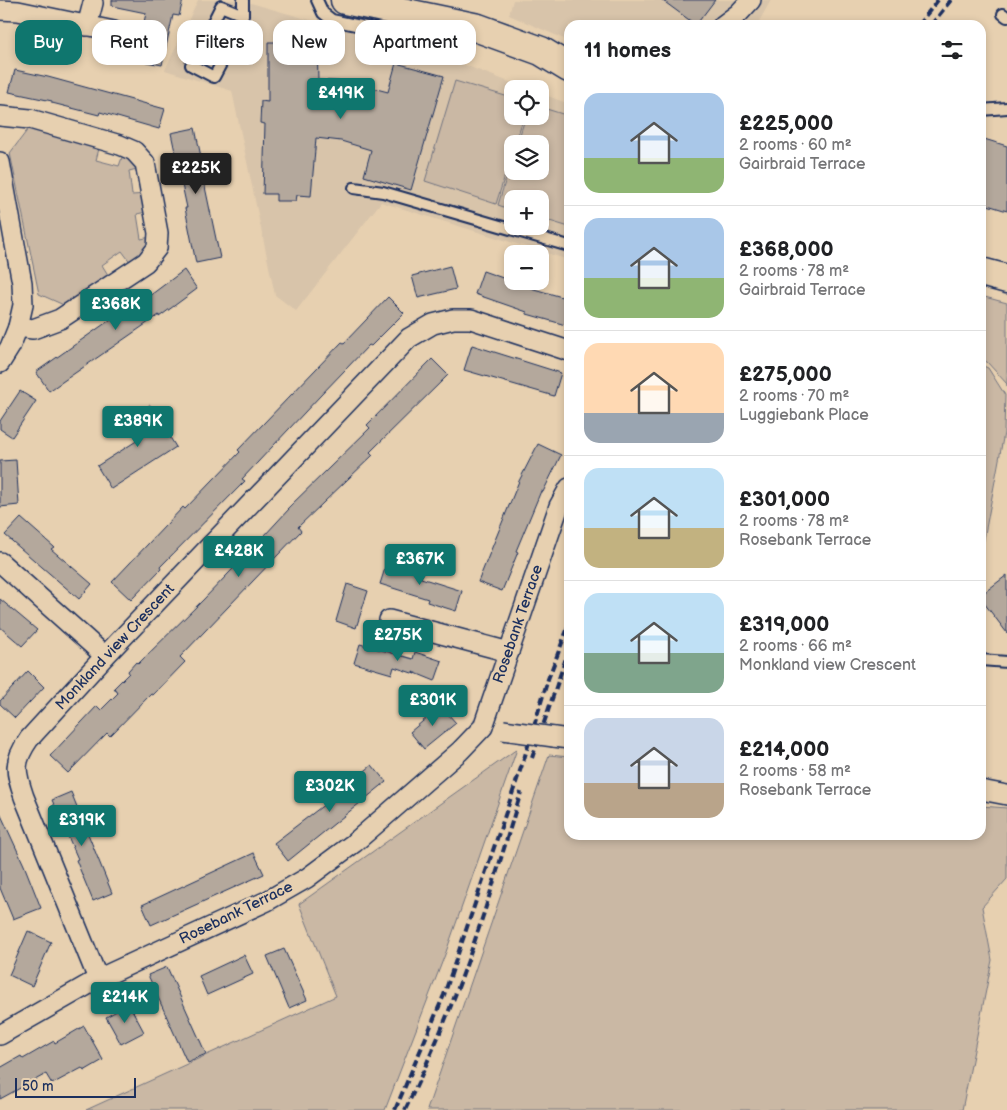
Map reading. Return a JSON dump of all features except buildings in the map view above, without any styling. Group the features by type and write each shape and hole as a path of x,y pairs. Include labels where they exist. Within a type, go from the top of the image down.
{"main road":[{"path":"345,0 478,28 541,51 564,65"},
{"path":"986,273 1007,278"}],"street":[{"path":"729,20 751,0"},
{"path":"87,26 92,3"},
{"path":"0,10 18,11 92,27"},
{"path":"0,116 30,119 120,145 134,151 145,163 158,233 157,248 146,262 60,319 33,329 18,327"},
{"path":"0,162 22,283 23,304 18,327 10,347 0,363"},
{"name":"Monkland view Crescent","path":"98,979 17,777 19,754 29,739 105,656 409,338 433,324 452,319 471,319 564,349"},
{"name":"Rosebank Terrace","path":"0,1035 98,979 267,901 307,878 354,843 460,751 482,727 510,652 524,604 558,506 564,496"},
{"path":"0,562 105,656"},
{"path":"389,620 510,652"},
{"path":"482,727 561,738"},
{"path":"986,791 1007,795"}],"lane":[{"path":"243,0 243,15 239,30 214,77 191,65 220,6 243,15"},
{"path":"317,0 323,13 332,20 450,45 478,28"},
{"path":"986,110 1007,108"},
{"path":"354,188 383,192 564,245"},
{"path":"986,660 1007,662"}],"shaded area":[{"path":"198,0 240,0 310,20 273,20 273,65 345,65 345,30 355,33 355,65 465,65 504,80 504,125 549,125 549,96 564,102 564,258 549,254 549,245 520,245 381,202 296,311 275,295 232,91 165,70 177,45 177,65 263,65 263,20 189,20"},
{"path":"513,0 771,0 760,20 564,20 564,39 509,15"},
{"path":"455,81 504,96 504,125 521,125 518,135 504,135 504,178 496,204 425,181"},
{"path":"549,110 564,114 564,225 549,221 549,190 504,190 504,207 498,205 506,180 549,180 549,135 520,135 523,125 549,125"},
{"path":"29,128 100,145 96,160 119,166 124,152 141,168 129,171 132,195 147,194 150,211 137,214 141,239 155,236 155,246 131,263 122,251 102,265 110,278 66,306 39,294 10,153"},
{"path":"986,297 1007,303 1007,384 987,362"},
{"path":"986,367 1005,395 1004,433 986,528"},
{"path":"517,749 446,952 385,1110 86,1110 336,996 299,904"},
{"path":"549,755 564,756 564,840 986,840 986,806 1007,808 1007,879 982,907 992,960 962,1110 427,1110"}],"railway":[{"path":"922,20 938,0"},
{"path":"935,20 951,0"},
{"path":"395,1110 444,995 524,759 548,679 564,638"},
{"path":"532,758 564,664"},
{"path":"405,1110 454,998 489,896 521,792"}]}
